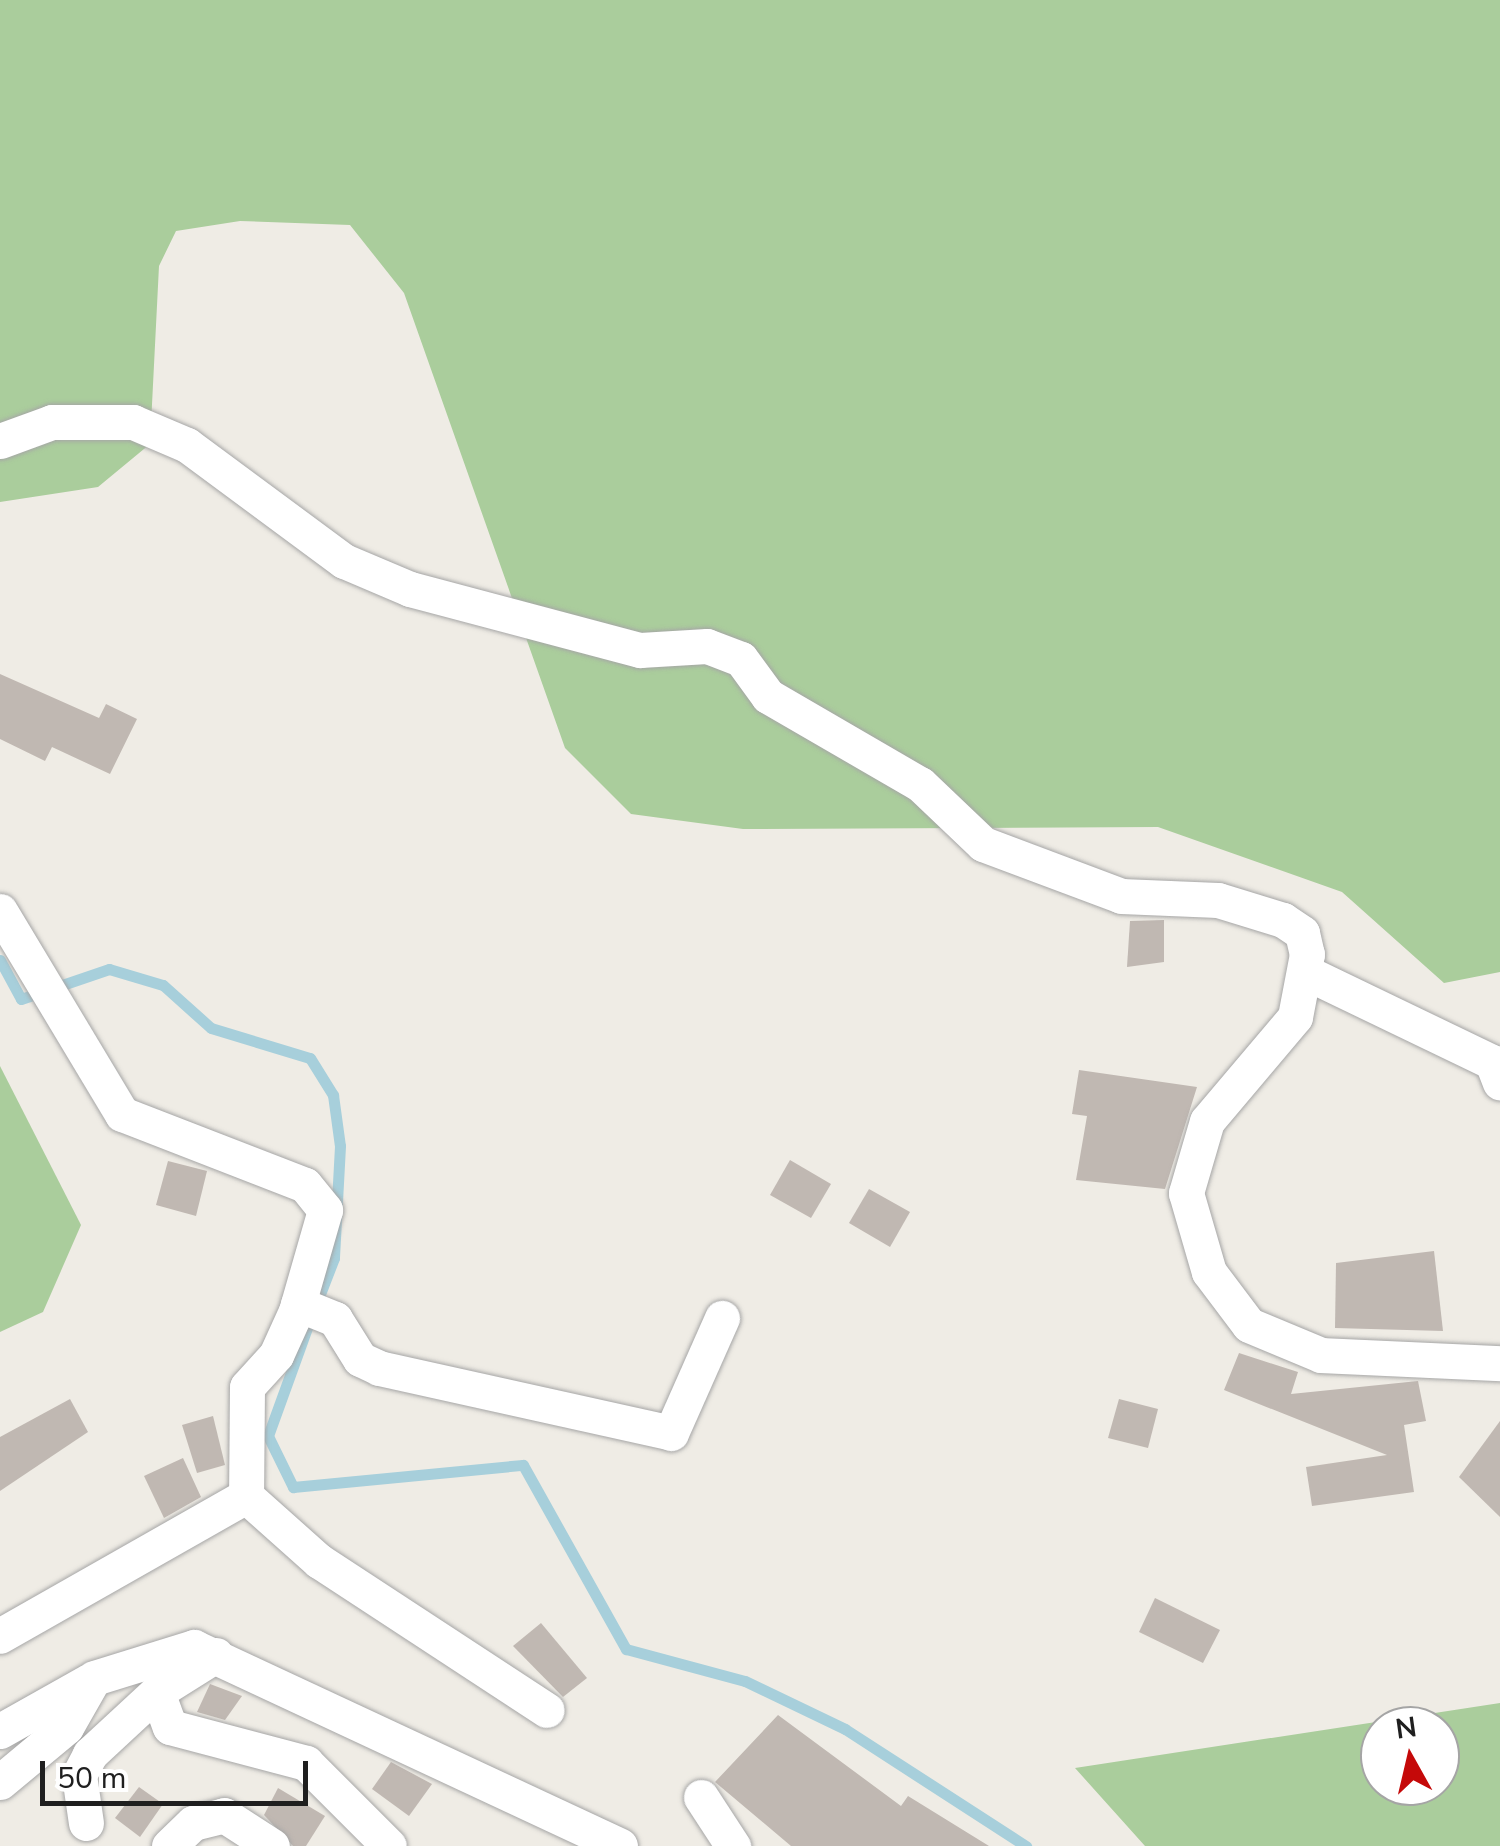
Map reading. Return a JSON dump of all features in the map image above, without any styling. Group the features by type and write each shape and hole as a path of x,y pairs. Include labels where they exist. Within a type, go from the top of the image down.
{"street":[{"path":"0,440 52,422 133,422 187,444 344,561 410,589 640,650 708,646 741,659 768,696 920,784 983,844 1121,896 1255,907 1302,933 1305,972 1295,1017 1226,1094 1193,1162 1186,1193 1209,1272 1250,1324 1321,1356 1500,1364"},
{"path":"0,911 122,1114 305,1186 325,1210 309,1310 247,1387 246,1496 319,1561 547,1710"},
{"path":"1305,972 1492,1062 1500,1082"},
{"path":"309,1310 379,1368 671,1433 722,1318"},
{"path":"0,1636 246,1496"},
{"path":"0,1731 94,1678 148,1656 194,1647 620,1846"},
{"path":"86,1822 79,1776 90,1754 157,1692 216,1654"},
{"path":"0,1782 66,1727 94,1678"},
{"path":"157,1692 170,1726 196,1740 306,1763 389,1846"},
{"path":"701,1798 734,1846"},
{"path":"169,1846 192,1822 224,1815 272,1846"}],"green space":[{"path":"0,0 1500,0 1500,972 1444,983 1342,892 1158,827 743,829 631,814 565,748 404,293 350,225 240,221 176,231 159,266 150,444 98,487 0,502"},
{"path":"0,1066 81,1225 43,1312 0,1332"},
{"path":"1500,1703 1500,1846 1145,1846 1075,1768 1360,1724 1360,1806 1460,1806 1460,1709"}],"building":[{"path":"0,674 99,718 106,704 137,719 110,774 52,747 45,761 0,739"},
{"path":"1164,920 1164,962 1127,967 1130,921"},
{"path":"1079,1070 1197,1087 1165,1189 1076,1180 1087,1116 1072,1114"},
{"path":"790,1160 831,1184 811,1218 770,1195"},
{"path":"168,1161 207,1171 196,1216 156,1205"},
{"path":"869,1189 910,1212 890,1247 849,1223"},
{"path":"1434,1251 1443,1331 1335,1328 1336,1263"},
{"path":"1239,1353 1298,1372 1291,1394 1418,1381 1426,1421 1404,1425 1414,1492 1312,1506 1306,1467 1387,1455 1224,1390"},
{"path":"70,1399 88,1432 0,1491 0,1437"},
{"path":"1119,1399 1158,1409 1148,1448 1108,1438"},
{"path":"213,1416 225,1465 197,1473 182,1425"},
{"path":"1500,1421 1500,1517 1459,1477"},
{"path":"183,1458 201,1497 164,1518 144,1476"},
{"path":"1155,1598 1220,1630 1203,1663 1139,1632"},
{"path":"541,1623 587,1678 563,1697 513,1646"},
{"path":"210,1684 242,1696 225,1720 197,1712"},
{"path":"778,1715 901,1806 908,1796 989,1846 791,1846 715,1782"},
{"path":"391,1762 432,1784 409,1816 372,1789"},
{"path":"139,1787 163,1804 140,1837 115,1818"},
{"path":"278,1788 325,1816 306,1846 293,1846 264,1815"}],"waterway":[{"path":"0,960 21,999 109,969 163,985 211,1028 310,1058 333,1095 340,1146 334,1258 315,1307"},
{"path":"307,1328 268,1436 293,1487 523,1465 626,1649 745,1681 845,1729 1026,1846"}]}
